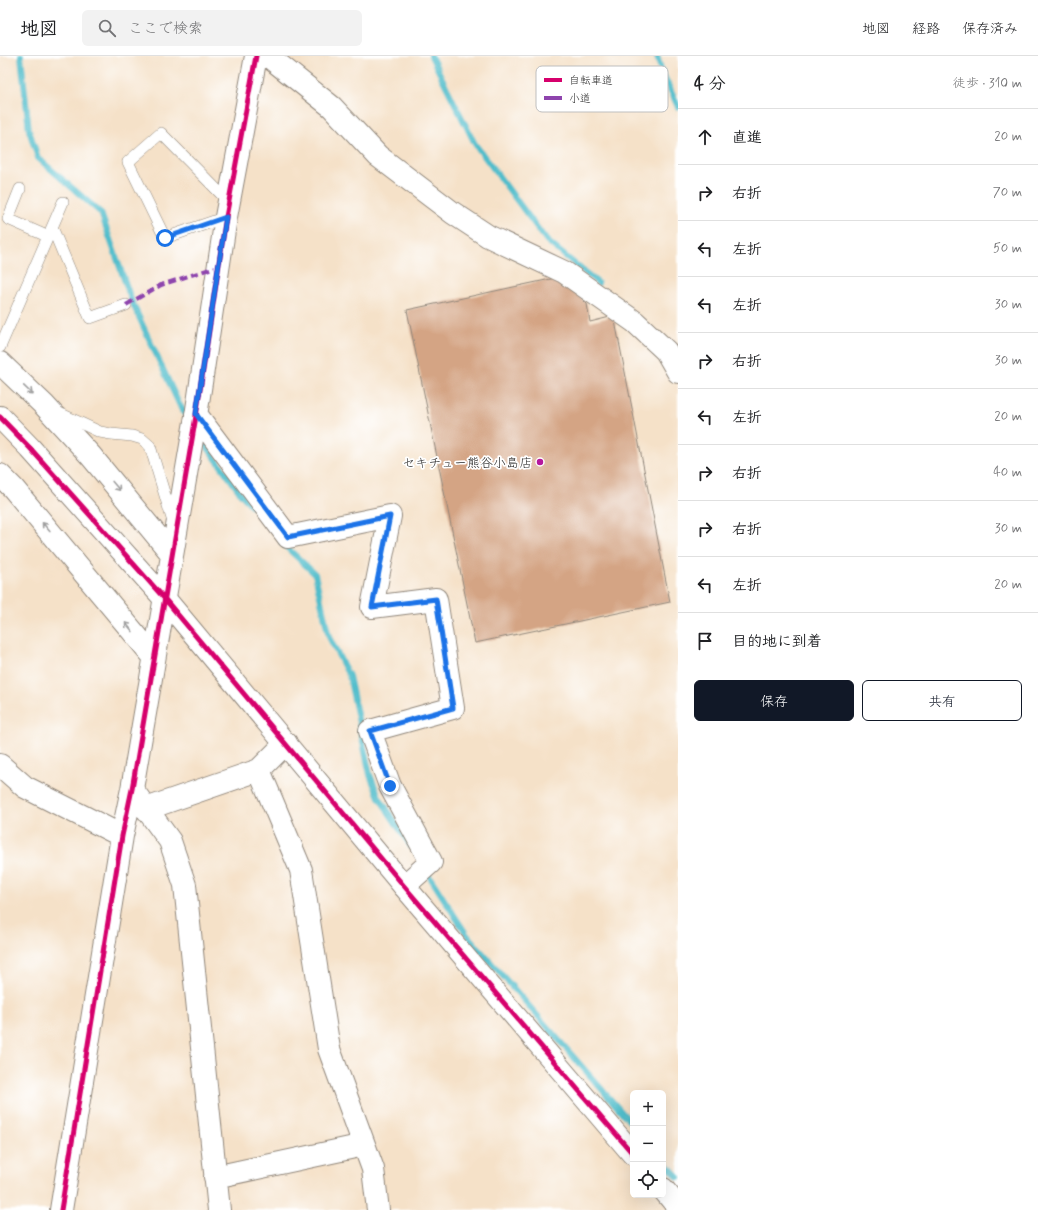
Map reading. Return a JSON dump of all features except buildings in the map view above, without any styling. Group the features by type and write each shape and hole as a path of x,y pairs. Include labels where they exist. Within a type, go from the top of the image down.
{"street":[{"path":"61,1210 122,836 132,789 191,447 228,210 256,56"},
{"path":"268,56 332,107 378,156 453,213 488,236 564,272 635,322 666,351 678,372"},
{"path":"0,363 44,405 91,456 172,554"},
{"path":"196,415 288,537 390,516 372,607 436,599 453,708 370,731 390,786 431,862 409,881"},
{"path":"0,418 30,448 164,598 286,744 409,881 630,1150"},
{"path":"0,475 13,488 154,657"},
{"path":"146,809 259,770 286,744"},
{"path":"0,765 25,787 122,836"},
{"path":"259,770 301,870 329,1049 373,1169 378,1210"},
{"path":"132,789 170,841 185,885 219,1210"},
{"path":"215,1177 364,1144"},
{"path":"666,1193 678,1207"}],"lane":[{"path":"161,133 228,210 165,238 128,162 161,133"},
{"path":"20,189 8,220 51,232"},
{"path":"0,347 63,202"},
{"path":"51,232 90,318 126,305"},
{"path":"44,405 100,432 132,436 142,439 150,446 176,532"}],"waterway":[{"path":"21,56 29,130 38,158 101,213 132,302 179,404 190,421"},
{"path":"431,56 475,144 547,241 598,283"},
{"path":"657,56 660,66"},
{"path":"668,85 678,107"},
{"path":"201,438 241,494 252,506"},
{"path":"282,543 315,574 329,637 349,676 370,775 379,797 412,848"},
{"path":"426,871 467,935 630,1122"},
{"path":"665,1162 678,1177"}],"marked path":[{"path":"126,305 161,285 219,266"}],"cycle path":[{"path":"61,1210 122,836 132,789 196,416 226,217 256,56"},
{"path":"0,417 30,448 164,598 404,886 630,1150"}],"place":[{"name":"セキチュー熊谷小島店","path":"540,462"}],"route":[{"path":"165,238 226,217 196,414 288,537 390,516 372,607 436,599 453,708 370,731 390,786"}]}
